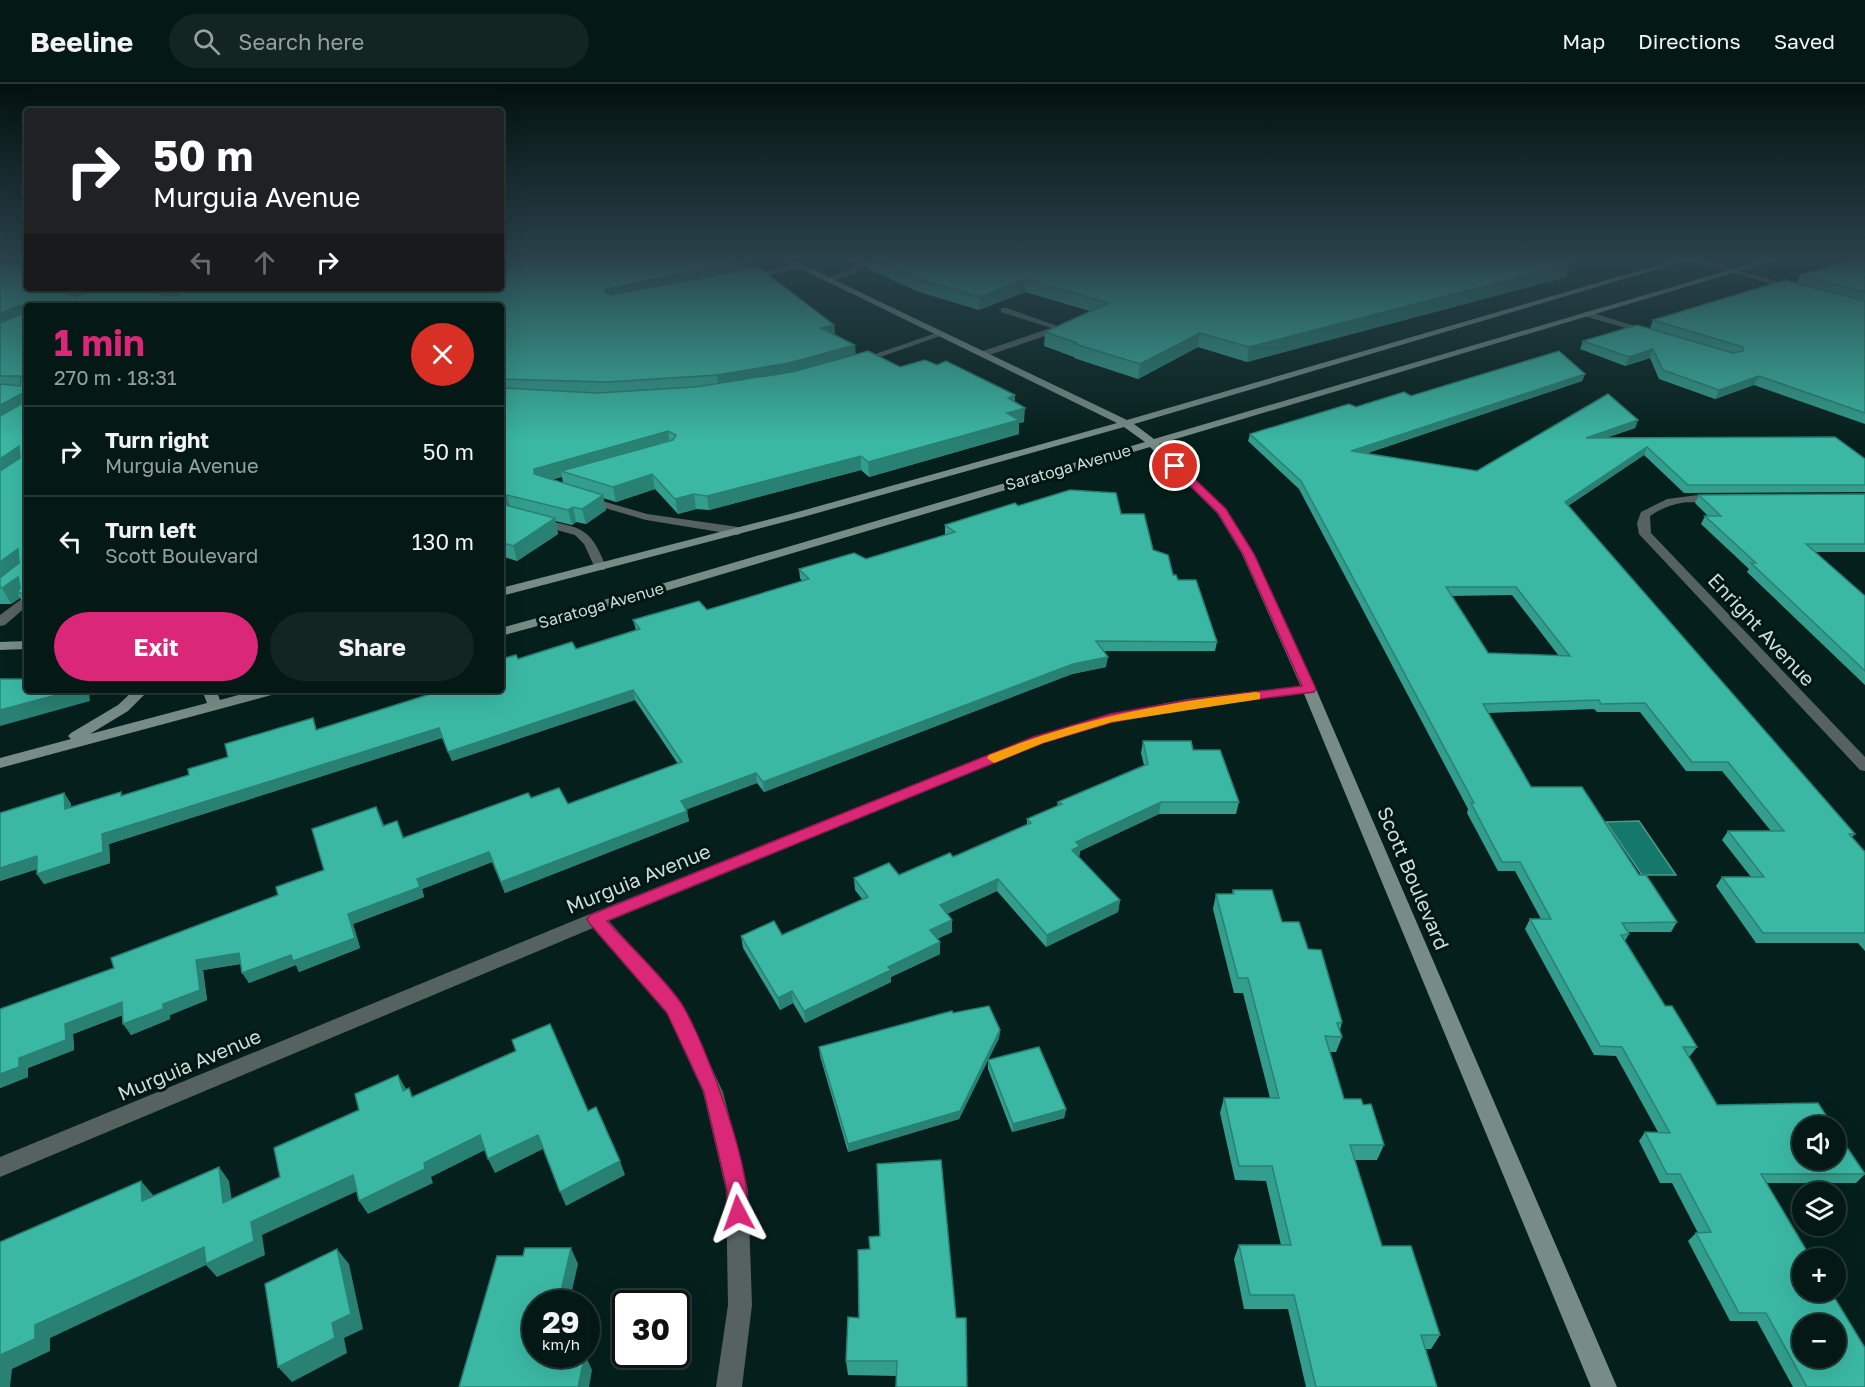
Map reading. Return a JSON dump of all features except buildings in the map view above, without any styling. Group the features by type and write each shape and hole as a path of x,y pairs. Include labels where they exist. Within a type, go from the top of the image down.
{"main road":[{"name":"Scott Boulevard","path":"914,321 1127,424 1152,442 1222,511 1248,554 1309,689 1604,1387"},
{"name":"Saratoga Avenue","path":"504,591 738,531 1127,424 1477,321"},
{"name":"Saratoga Avenue","path":"504,631 648,592 1564,321"},
{"path":"0,645 24,645"},
{"path":"55,747 123,708 139,693"},
{"path":"210,693 215,705"},
{"path":"0,764 55,747 262,693"}],"street":[{"path":"983,354 1054,330 1056,327 1037,321"},
{"path":"1610,321 1655,334"},
{"path":"844,366 942,334"},
{"path":"578,496 646,517 738,531"},
{"name":"Enright Avenue","path":"1727,498 1681,498 1658,504 1645,514 1643,523 1645,534 1865,766"},
{"path":"530,520 580,533 589,539 600,567"},
{"path":"0,622 24,602"},
{"name":"Murguia Avenue","path":"0,1167 596,919 1038,740 1110,718 1188,704 1309,689"},
{"path":"596,919 674,1008 713,1092 737,1190 740,1305 729,1387"}],"shaded area":[{"path":"1639,821 1676,875 1642,875 1606,822"}],"slow traffic":[{"path":"994,758 1038,740 1110,718 1188,704 1256,696"}],"route":[{"path":"738,1213 737,1190 713,1092 674,1008 596,919 1038,740 1110,718 1188,704 1309,689 1248,554 1222,511 1175,466"}]}
